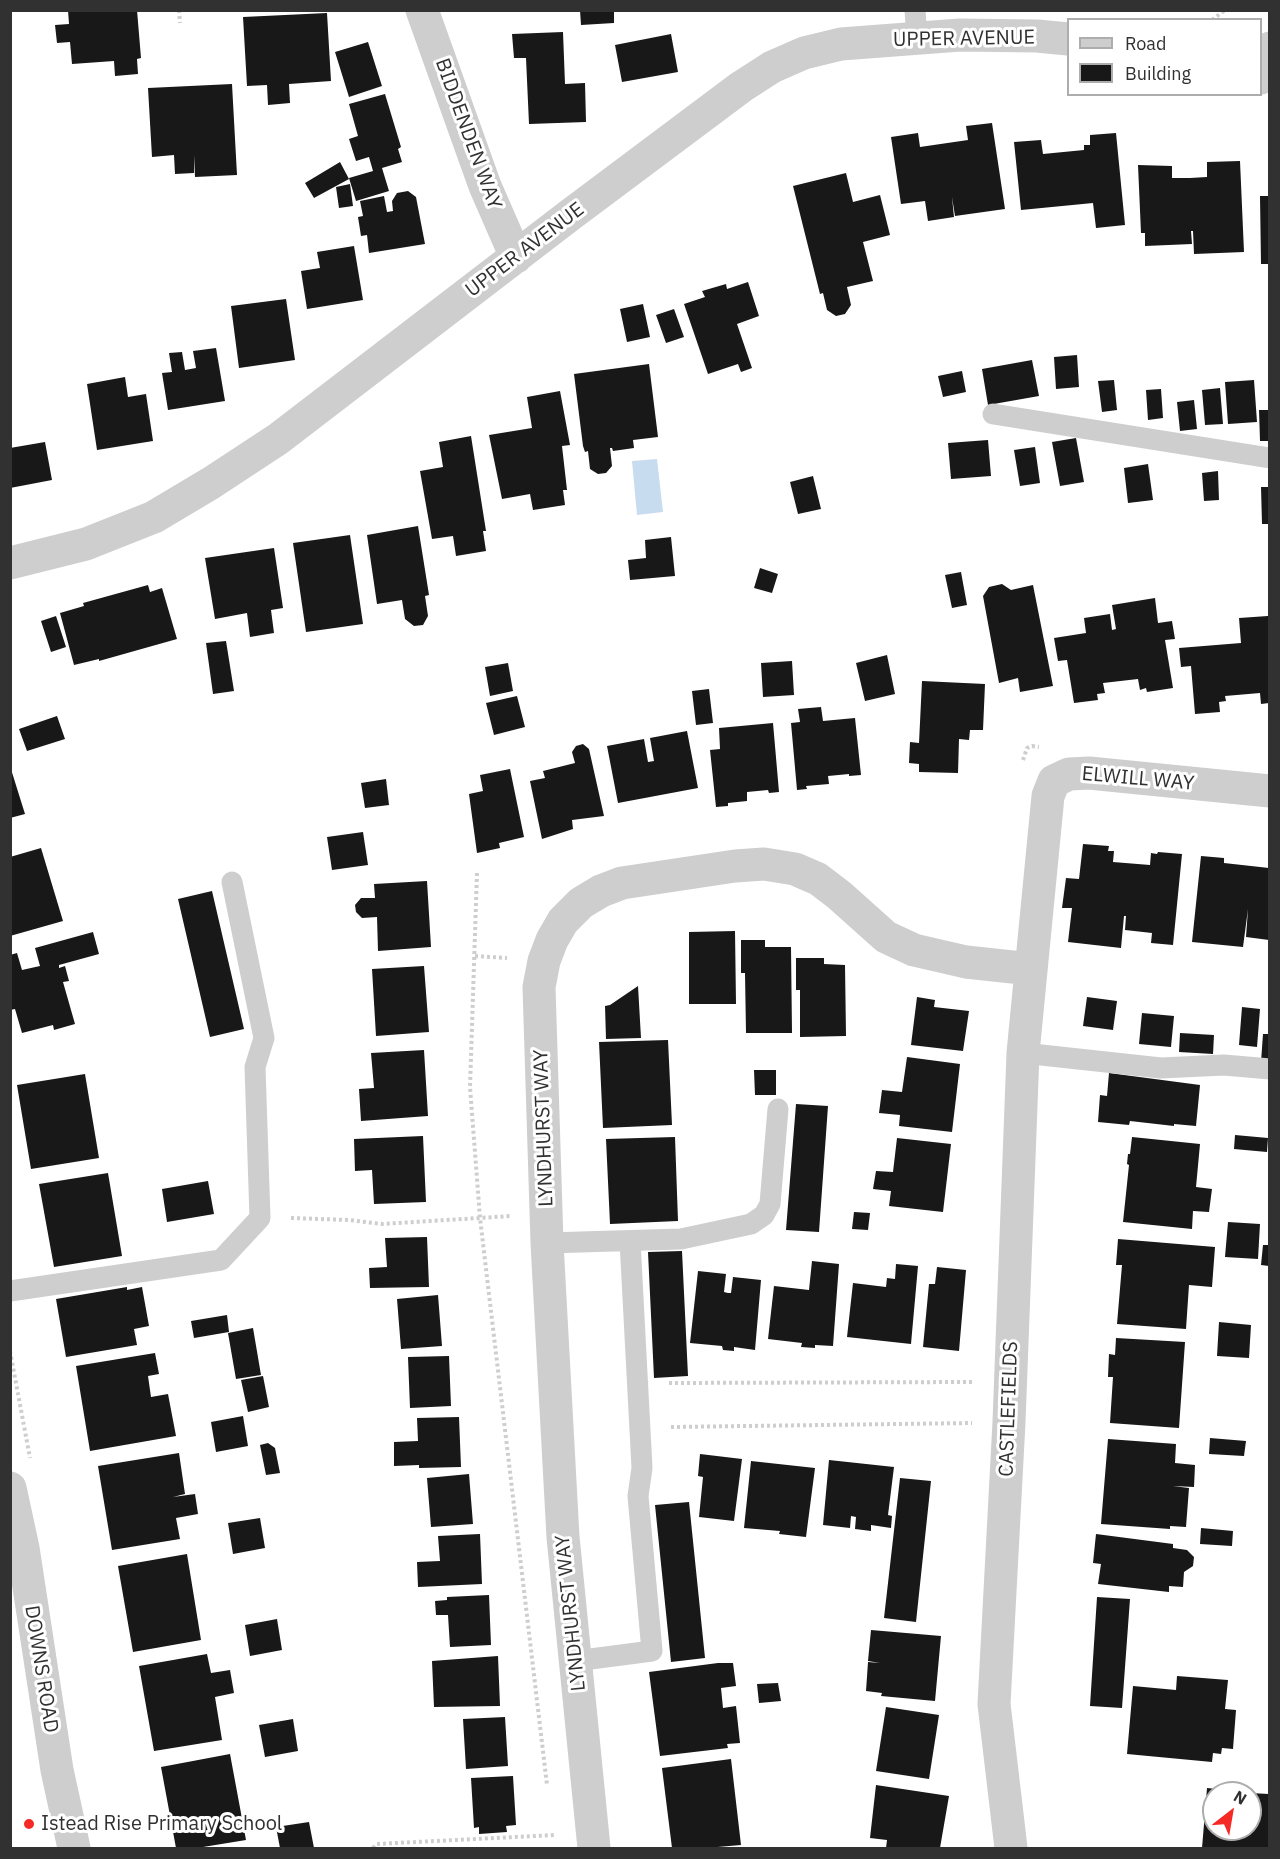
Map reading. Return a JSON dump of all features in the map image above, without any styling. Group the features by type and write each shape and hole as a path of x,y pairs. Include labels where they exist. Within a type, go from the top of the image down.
{"street":[{"name":"BIDDENDEN WAY","path":"422,10 485,186 516,257"},
{"name":"UPPER AVENUE","path":"10,563 86,544 154,517 211,483 278,439 516,257 772,66 804,53 916,25 960,35 1067,39"},
{"name":"ELWILL WAY","path":"1031,969 1046,811 1048,796 1054,781 1069,774 1089,773 1269,791"},
{"name":"LYNDHURST WAY","path":"593,1840 563,1538 547,1243 539,987 544,961 552,940 563,921 581,903 601,891 622,883 735,866 765,864 795,869 818,879 886,937 914,950 966,962 1031,969"},
{"name":"CASTLEFIELDS","path":"1011,1848 994,1704 1009,1422 1023,1053 1031,969"},
{"name":"DOWNS ROAD","path":"10,1488 23,1548 57,1770 74,1848"}],"lane":[{"path":"993,414 1269,458"},
{"path":"10,1291 222,1260 260,1218 255,1067 264,1038 232,882"},
{"path":"1023,1053 1161,1068 1224,1065 1269,1069"},
{"path":"547,1243 681,1239 751,1224 764,1215 770,1204 778,1109"},
{"path":"575,1661 652,1651 638,1496 642,1468 630,1241"}],"path":[{"path":"179,10 180,23"},
{"path":"477,873 470,1087 480,1218 548,1788"},
{"path":"260,1218 349,1220 382,1224 480,1218"},
{"path":"638,1383 1010,1382"},
{"path":"640,1427 1009,1422"},
{"path":"552,1824 554,1842"},
{"path":"373,1848 376,1844 553,1836 593,1840"}],"water":[{"path":"657,459 663,512 637,515 632,461"}],"building":[{"path":"68,10 137,10 141,58 137,59 138,74 115,76 114,61 72,64 70,42 57,43 55,25 69,24"},
{"path":"580,10 614,10 614,23 581,25"},
{"path":"327,13 331,81 289,84 290,103 268,105 267,85 247,86 243,17"},
{"path":"563,32 565,84 585,83 586,122 529,124 526,58 514,58 512,34"},
{"path":"671,34 678,72 622,82 615,45"},
{"path":"368,42 382,86 349,97 335,52"},
{"path":"232,84 237,175 195,177 194,155 194,173 175,174 174,155 152,157 148,88"},
{"path":"385,94 401,147 398,149 402,162 382,168 389,191 356,201 349,178 373,171 369,157 356,161 349,139 358,136 349,104"},
{"path":"992,123 1005,209 955,216 952,197 954,217 928,221 925,201 901,204 891,137 918,133 920,147 968,140 966,126"},
{"path":"1116,133 1125,225 1096,228 1093,203 1021,210 1014,142 1041,140 1043,154 1084,150 1084,145 1090,145 1090,135"},
{"path":"1240,161 1244,252 1194,254 1193,231 1191,231 1192,244 1145,246 1145,233 1141,233 1138,165 1172,166 1172,178 1190,178 1207,177 1207,162"},
{"path":"340,162 349,179 314,198 305,183"},
{"path":"846,173 853,202 880,195 890,235 863,242 873,281 847,287 851,305 845,314 836,316 827,310 823,293 820,294 793,186"},
{"path":"350,184 353,206 339,208 336,187"},
{"path":"408,191 416,197 425,244 369,253 367,235 361,236 358,217 363,216 360,201 384,196 387,212 393,211 392,201 397,193"},
{"path":"1260,196 1269,196 1269,264 1261,264"},
{"path":"354,246 363,300 307,309 301,271 320,268 317,252"},
{"path":"748,282 759,316 737,324 752,368 741,372 738,364 708,374 684,304 705,297 702,291 726,284 727,289"},
{"path":"286,299 295,360 239,368 231,306"},
{"path":"643,304 650,337 627,342 620,309"},
{"path":"674,309 684,337 666,343 656,315"},
{"path":"216,348 225,401 168,410 162,373 172,372 169,353 182,352 185,370 196,368 193,351"},
{"path":"1077,355 1079,387 1056,389 1054,357"},
{"path":"1032,360 1039,396 988,405 982,369"},
{"path":"649,364 658,437 633,440 634,448 613,451 610,448 612,466 606,473 598,474 590,469 588,451 585,452 583,446 574,374"},
{"path":"962,371 966,392 943,397 938,376"},
{"path":"125,377 128,397 146,394 153,441 97,450 87,384"},
{"path":"1114,380 1117,410 1102,412 1098,381"},
{"path":"1254,380 1257,422 1228,424 1225,382"},
{"path":"1220,388 1223,424 1205,425 1202,390"},
{"path":"1161,389 1163,418 1148,420 1146,390"},
{"path":"560,391 570,445 562,446 567,490 563,490 565,505 533,510 530,494 502,499 489,435 532,428 527,397"},
{"path":"1194,400 1197,429 1180,431 1177,402"},
{"path":"1259,410 1269,410 1269,441 1260,441"},
{"path":"471,436 486,531 483,531 486,551 456,556 453,536 432,539 420,471 443,467 439,442"},
{"path":"1076,438 1084,482 1060,486 1052,442"},
{"path":"988,440 991,476 951,479 948,443"},
{"path":"45,442 52,480 10,488 10,448"},
{"path":"1035,447 1040,483 1020,486 1014,450"},
{"path":"1148,464 1153,500 1128,503 1124,468"},
{"path":"1218,471 1219,500 1204,501 1202,473"},
{"path":"813,476 821,509 798,514 790,482"},
{"path":"1261,487 1269,487 1269,524 1262,524"},
{"path":"418,526 429,595 425,596 428,616 423,625 414,626 405,619 402,600 377,604 367,535"},
{"path":"350,535 363,624 306,632 293,543"},
{"path":"671,537 675,576 630,580 628,560 646,558 645,540"},
{"path":"274,548 283,608 271,610 274,633 250,637 247,613 215,619 205,558"},
{"path":"760,568 778,574 772,593 754,588"},
{"path":"961,572 967,605 952,608 945,575"},
{"path":"1002,584 1011,590 1033,585 1053,686 1020,692 1018,678 999,683 983,596 989,587"},
{"path":"148,585 150,592 162,588 177,639 99,661 99,659 74,665 60,613 84,606 83,603"},
{"path":"1155,598 1158,623 1172,621 1175,639 1165,640 1173,688 1147,692 1146,688 1140,690 1138,679 1103,683 1105,693 1097,694 1098,700 1074,703 1067,660 1058,661 1054,638 1086,633 1084,618 1110,614 1112,630 1116,629 1112,605"},
{"path":"56,616 66,647 51,652 41,621"},
{"path":"1268,616 1269,703 1261,704 1260,693 1225,696 1226,701 1219,702 1220,712 1195,714 1191,666 1181,667 1179,648 1241,643 1239,618"},
{"path":"226,641 234,691 213,694 206,643"},
{"path":"887,655 895,694 865,701 856,663"},
{"path":"792,661 794,695 763,697 761,663"},
{"path":"508,663 513,691 490,696 485,667"},
{"path":"922,681 985,684 983,730 970,730 969,740 959,739 958,773 919,772 919,764 909,763 910,742 919,743"},
{"path":"709,689 713,723 696,725 692,691"},
{"path":"517,696 525,727 494,735 486,703"},
{"path":"821,707 823,721 855,718 861,775 828,776 829,784 806,786 807,789 797,790 791,723 800,722 798,709"},
{"path":"57,716 65,739 27,751 19,729"},
{"path":"773,723 779,792 769,793 768,790 747,792 747,801 716,807 710,750 720,749 719,728"},
{"path":"687,731 698,788 618,803 607,746 644,739 648,762 654,761 650,738"},
{"path":"583,744 589,749 604,816 572,820 573,829 542,839 530,781 545,778 543,771 575,763 572,752 576,746"},
{"path":"10,766 25,814 10,818"},
{"path":"510,769 524,837 499,843 500,848 477,853 469,794 483,791 480,775"},
{"path":"386,779 389,805 365,808 361,783"},
{"path":"363,832 368,865 332,870 327,837"},
{"path":"1083,844 1109,846 1108,851 1114,851 1113,862 1150,865 1151,853 1182,854 1173,945 1151,943 1152,933 1125,930 1126,916 1124,916 1121,948 1068,942 1072,908 1062,908 1066,878 1079,879"},
{"path":"41,848 63,921 10,936 10,857"},
{"path":"1201,856 1224,858 1224,863 1269,868 1269,940 1246,937 1248,909 1243,947 1192,942"},
{"path":"427,881 431,947 378,951 377,917 362,918 356,912 355,905 361,898 375,898 374,884"},
{"path":"212,891 244,1029 210,1037 178,899"},
{"path":"735,931 736,1004 689,1004 689,932"},
{"path":"93,932 99,954 59,965 59,968 65,966 69,981 63,982 75,1024 54,1030 53,1025 22,1033 15,1009 10,1010 12,999 10,955 17,953 22,970 40,966 35,948"},
{"path":"741,940 765,940 765,947 791,947 792,1033 746,1033 745,973 741,973"},
{"path":"796,958 824,958 824,964 845,965 846,1036 800,1037 800,990 796,990"},
{"path":"424,966 429,1032 376,1036 372,969"},
{"path":"638,986 641,1038 606,1039 605,1006"},
{"path":"917,997 935,1000 934,1007 969,1011 963,1051 911,1045"},
{"path":"1087,997 1117,1001 1113,1030 1083,1026"},
{"path":"1242,1007 1260,1009 1257,1047 1239,1045"},
{"path":"1142,1013 1174,1016 1171,1047 1139,1044"},
{"path":"1180,1033 1214,1035 1213,1054 1179,1052"},
{"path":"1263,1034 1269,1034 1269,1063 1261,1062"},
{"path":"668,1040 672,1125 603,1128 599,1042"},
{"path":"424,1050 428,1116 361,1121 359,1089 374,1088 371,1053"},
{"path":"907,1057 960,1064 952,1132 899,1126 900,1115 879,1113 882,1090 902,1092"},
{"path":"754,1070 776,1070 776,1095 755,1095"},
{"path":"1109,1073 1200,1085 1196,1126 1130,1121 1129,1125 1098,1122 1100,1095 1107,1096"},
{"path":"85,1074 99,1158 31,1169 17,1085"},
{"path":"796,1104 828,1106 819,1232 786,1230"},
{"path":"1235,1135 1268,1138 1267,1152 1234,1149"},
{"path":"423,1136 426,1202 374,1204 372,1170 355,1171 354,1139"},
{"path":"675,1137 678,1221 610,1224 606,1139"},
{"path":"1132,1137 1200,1144 1196,1187 1212,1189 1209,1212 1193,1211 1192,1229 1123,1222 1129,1165 1127,1164 1128,1154 1130,1154"},
{"path":"897,1138 951,1144 943,1212 889,1206 891,1191 873,1189 876,1171 893,1172"},
{"path":"108,1173 122,1256 54,1267 39,1184"},
{"path":"208,1181 214,1214 167,1222 162,1189"},
{"path":"854,1212 870,1213 868,1230 852,1229"},
{"path":"1228,1222 1260,1224 1258,1259 1225,1257"},
{"path":"427,1237 429,1287 370,1288 369,1268 387,1267 385,1238"},
{"path":"1118,1239 1215,1247 1212,1287 1189,1285 1186,1329 1117,1324 1122,1265 1116,1265"},
{"path":"1263,1245 1269,1245 1269,1266 1261,1265"},
{"path":"682,1251 688,1376 654,1378 648,1252"},
{"path":"812,1261 839,1264 833,1346 801,1347 802,1343 768,1339 774,1286 809,1290"},
{"path":"896,1264 918,1266 911,1344 847,1337 853,1283 886,1287 887,1278 895,1279"},
{"path":"937,1267 966,1270 959,1351 923,1347 929,1284 935,1284"},
{"path":"698,1271 726,1274 724,1292 728,1293 731,1293 733,1277 761,1280 755,1350 734,1347 734,1351 723,1350 722,1346 690,1343"},
{"path":"127,1287 127,1290 142,1287 149,1326 134,1329 137,1345 66,1357 56,1299"},
{"path":"438,1295 442,1346 401,1349 397,1299"},
{"path":"227,1315 229,1332 194,1338 191,1321"},
{"path":"1219,1322 1251,1325 1249,1358 1217,1356"},
{"path":"253,1328 261,1375 236,1379 228,1333"},
{"path":"1116,1338 1185,1342 1179,1428 1110,1423 1113,1377 1108,1377 1109,1354 1115,1355"},
{"path":"155,1353 159,1374 148,1376 151,1397 168,1394 176,1436 90,1451 76,1366"},
{"path":"449,1356 451,1406 410,1408 408,1357"},
{"path":"263,1376 269,1407 248,1412 241,1380"},
{"path":"243,1416 248,1446 216,1452 211,1422"},
{"path":"459,1417 461,1467 394,1466 394,1442 418,1441 417,1418"},
{"path":"1210,1438 1246,1441 1244,1456 1209,1454"},
{"path":"1108,1439 1176,1444 1175,1463 1195,1465 1194,1487 1173,1486 1189,1488 1186,1527 1170,1526 1170,1529 1101,1524"},
{"path":"268,1443 275,1448 280,1473 266,1475 260,1445"},
{"path":"179,1453 185,1494 173,1497 195,1494 198,1514 176,1518 180,1539 112,1550 98,1466"},
{"path":"700,1454 742,1459 734,1521 699,1517 703,1477 698,1476"},
{"path":"829,1460 894,1467 888,1515 892,1516 891,1528 871,1525 871,1531 855,1529 856,1517 851,1516 850,1528 823,1525"},
{"path":"751,1461 815,1468 806,1537 779,1534 780,1531 744,1528"},
{"path":"469,1474 473,1524 431,1527 427,1478"},
{"path":"900,1478 931,1481 916,1622 884,1618"},
{"path":"689,1502 705,1658 671,1662 655,1505"},
{"path":"260,1518 265,1548 233,1554 228,1523"},
{"path":"1201,1528 1233,1531 1232,1546 1200,1544"},
{"path":"480,1534 482,1584 418,1587 417,1562 440,1561 438,1536"},
{"path":"1096,1534 1173,1544 1173,1548 1187,1550 1194,1557 1193,1566 1184,1572 1183,1587 1169,1586 1169,1592 1098,1584 1101,1564 1093,1563"},
{"path":"187,1554 201,1640 133,1652 118,1566"},
{"path":"489,1595 491,1645 450,1647 448,1615 436,1615 435,1601 447,1600 447,1597"},
{"path":"1097,1597 1130,1599 1122,1708 1090,1706"},
{"path":"277,1619 282,1650 250,1656 245,1625"},
{"path":"871,1630 941,1636 935,1701 881,1696 882,1693 866,1691 868,1662 880,1663 868,1661"},
{"path":"207,1654 211,1673 230,1670 234,1693 215,1697 222,1740 154,1751 139,1666"},
{"path":"498,1656 500,1706 434,1707 432,1661"},
{"path":"733,1663 736,1686 721,1688 723,1708 736,1706 740,1743 727,1744 728,1748 660,1756 649,1672"},
{"path":"1177,1676 1228,1680 1225,1709 1236,1710 1233,1749 1222,1748 1221,1754 1213,1753 1212,1762 1127,1754 1133,1686 1176,1690"},
{"path":"778,1683 781,1701 759,1703 757,1684"},
{"path":"886,1707 939,1715 929,1779 876,1771"},
{"path":"505,1717 508,1766 466,1769 463,1719"},
{"path":"293,1719 298,1751 265,1757 259,1725"},
{"path":"230,1754 246,1840 197,1848 176,1848 161,1767"},
{"path":"731,1759 741,1845 672,1848 662,1768"},
{"path":"513,1776 516,1825 506,1826 507,1832 479,1834 479,1827 474,1828 471,1778"},
{"path":"876,1785 949,1796 940,1848 886,1848 887,1840 870,1838"},
{"path":"1262,1794 1269,1794 1269,1848 1202,1848 1203,1841 1262,1841"},
{"path":"309,1822 314,1848 280,1848 276,1827"}],"place":[{"name":"Istead Rise Primary School","path":"29,1824"}]}
